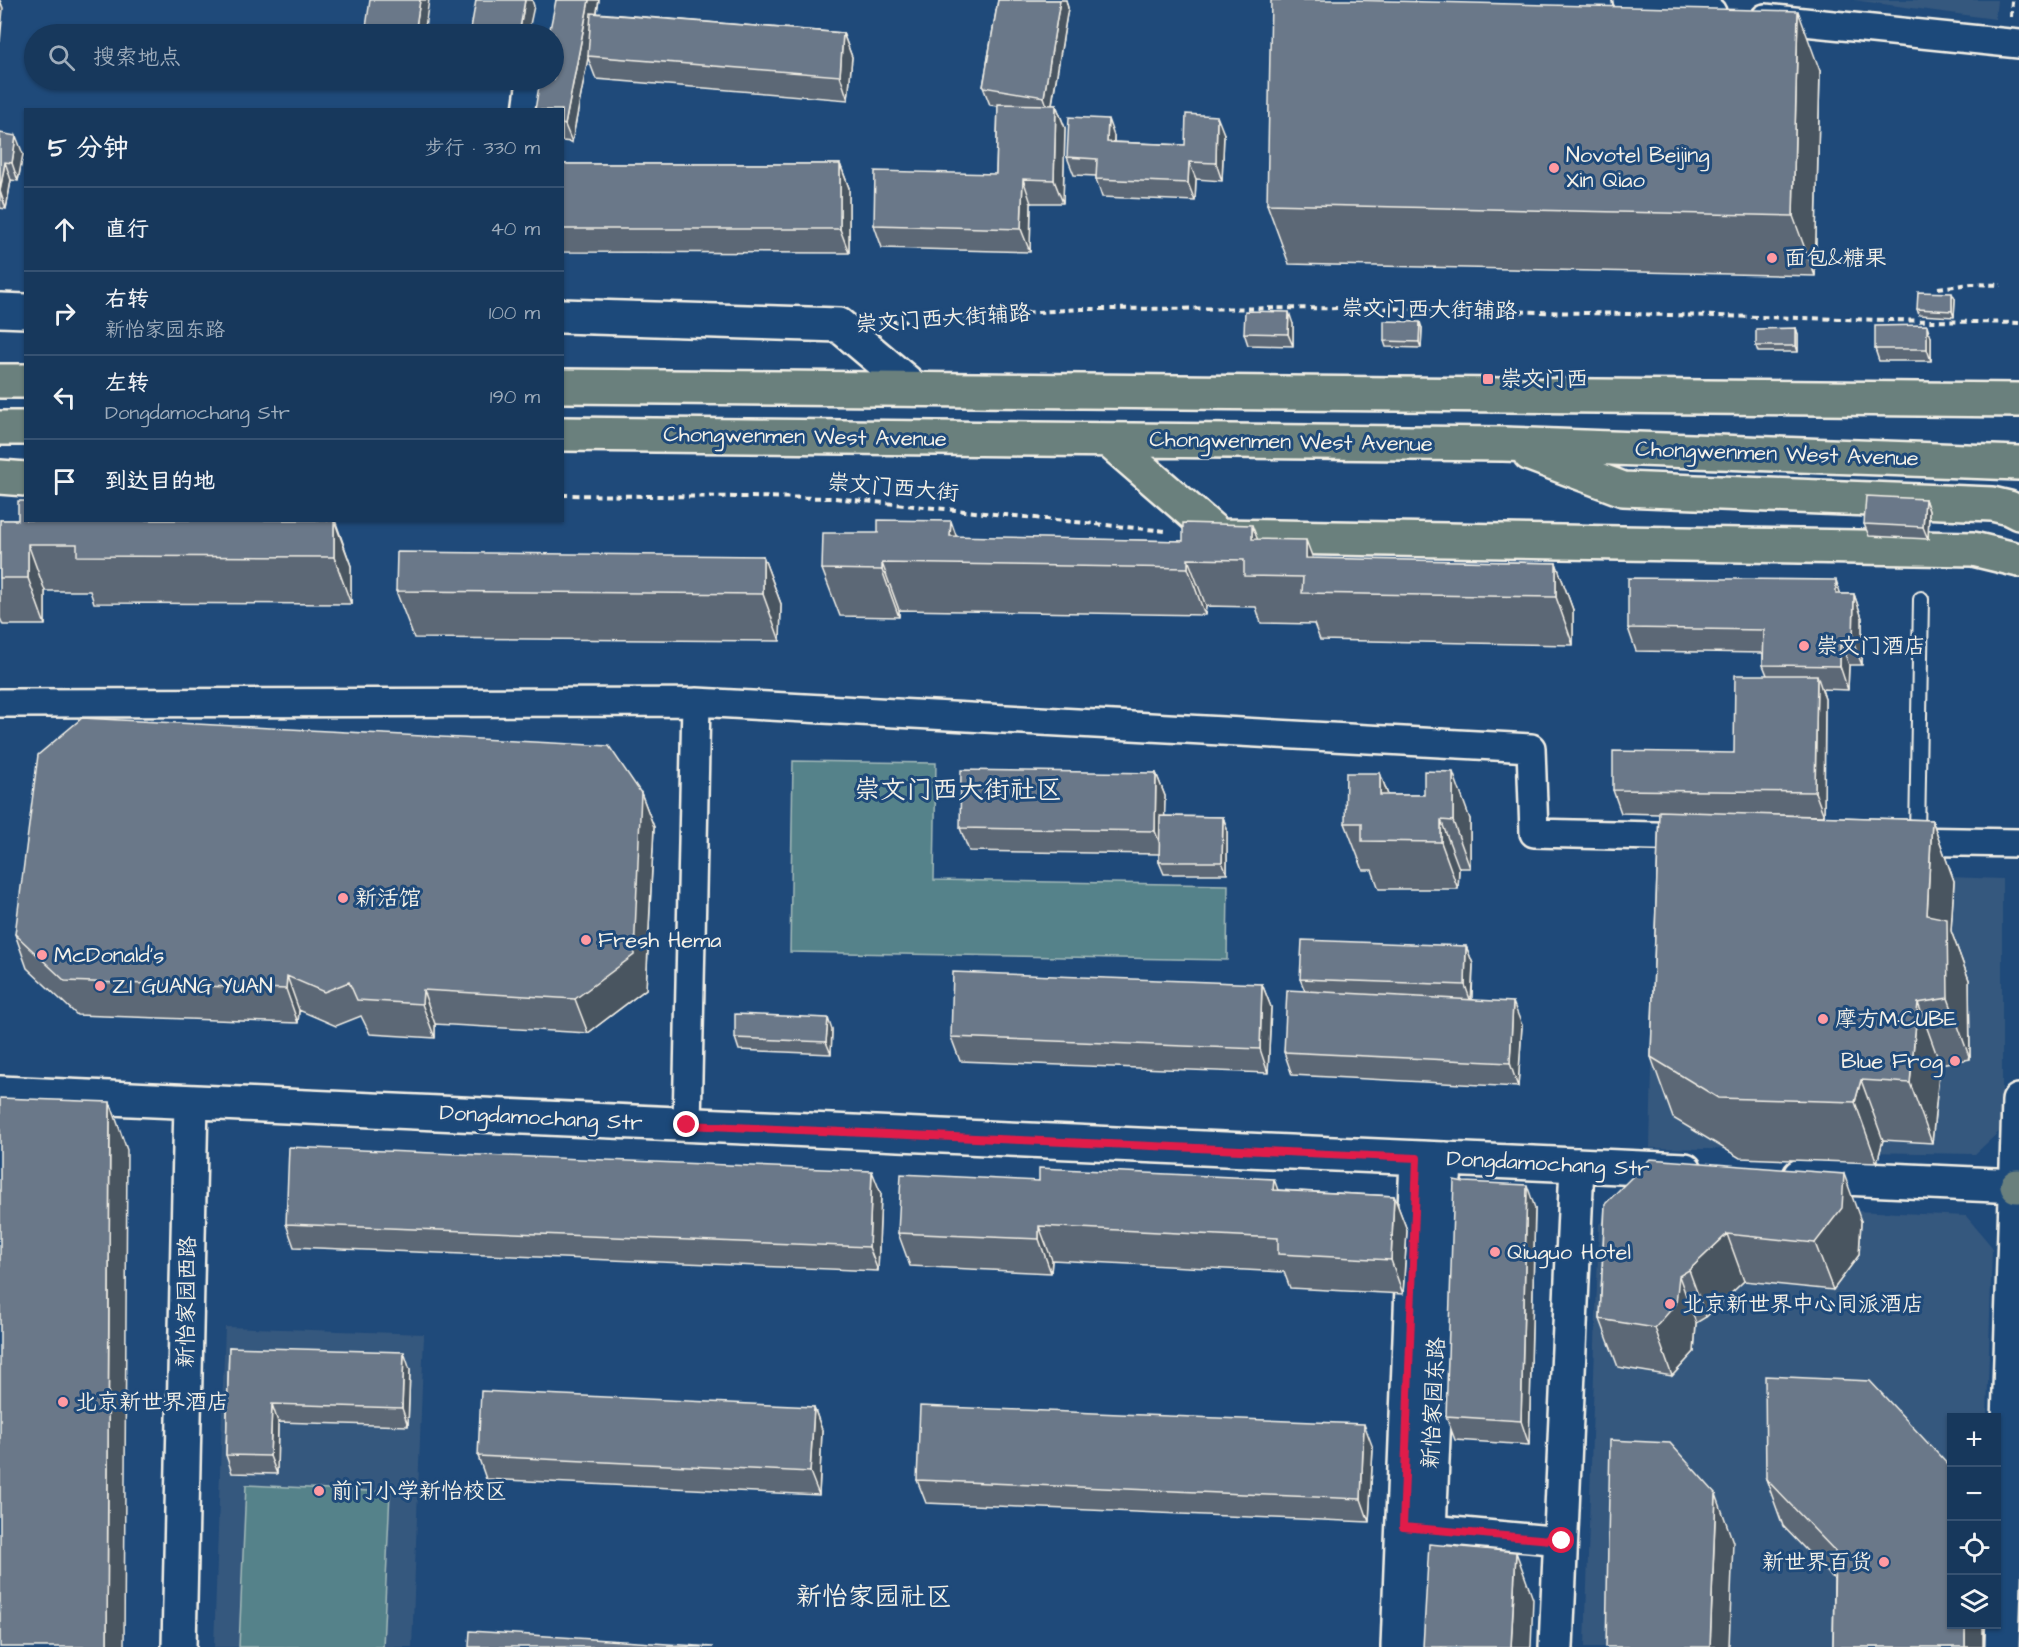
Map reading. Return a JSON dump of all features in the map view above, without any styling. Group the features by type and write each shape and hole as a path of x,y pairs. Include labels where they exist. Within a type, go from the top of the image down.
{"main road":[{"path":"0,381 24,381"},
{"path":"564,386 2019,400"},
{"path":"0,428 24,428"},
{"name":"Chongwenmen West Avenue","path":"564,434 1503,444 2019,463"},
{"path":"1108,440 1219,536 1973,549 2019,560"},
{"path":"1503,444 1623,489 1992,504 2019,513"},
{"path":"0,477 24,479"}],"street":[{"path":"542,24 547,0"},
{"path":"1627,0 1689,10 2019,45"},
{"path":"527,108 530,90"},
{"path":"0,310 24,311"},
{"name":"崇文门西大街辅路","path":"564,316 839,326 915,389"},
{"path":"687,1125 696,702"},
{"path":"0,703 696,702 1531,748 1534,834 1713,837"},
{"path":"1881,841 2019,843"},
{"name":"Dongdamochang Str","path":"0,1093 1720,1172"},
{"path":"2002,1647 2019,1101"},
{"name":"新怡家园西路","path":"179,1647 191,1102"},
{"name":"新怡家园东路","path":"1424,1647 1416,1527 1431,1159"},
{"path":"1557,1647 1577,1166"},
{"path":"1768,1174 2018,1186"},
{"path":"1416,1527 1562,1541"},
{"name":"新怡家园东路","path":"1398,1647 1416,1527"}],"lane":[{"path":"1917,841 1921,599"}],"path":[{"path":"1938,288 1972,284 2001,285"},
{"name":"崇文门西大街辅路","path":"839,326 1081,309 1367,308 2019,323"},
{"name":"崇文门西大街","path":"564,495 834,498 1173,531"}],"shaded area":[{"path":"1853,0 1997,0 1995,19"},
{"name":"摩方M·CUBE","path":"1657,866 2002,879 2002,1129 1975,1154 1650,1148"},
{"name":"新世界百货","path":"1634,1201 1966,1216 1992,1247 1987,1413 1947,1413 1947,1629 1958,1629 1981,1647 1585,1647 1599,1224"},
{"name":"前门小学新怡校区","path":"225,1327 424,1334 412,1647 214,1647"}],"green space":[{"path":"793,761 936,763 934,880 1228,885 1227,960 790,952"},
{"path":"246,1485 390,1492 383,1647 239,1647"}],"building":[{"path":"370,0 420,0 416,24 366,24"},
{"path":"476,0 525,0 521,24 472,24"},
{"path":"556,0 589,0 565,125 564,108 535,108 538,90 564,90 564,24 551,24"},
{"path":"998,0 1060,0 1044,97 983,87"},
{"name":"Novotel Beijing Xin Qiao","path":"1271,0 1798,11 1793,216 1267,204"},
{"path":"591,13 843,33 840,76 588,56"},
{"path":"998,104 1056,105 1054,180 1023,179 1021,229 874,225 875,171 996,174"},
{"path":"1186,114 1217,116 1216,163 1189,162 1188,183 1096,179 1097,159 1067,157 1069,117 1108,119 1107,142 1185,145"},
{"path":"0,133 16,136 12,163 5,162 0,191"},
{"path":"564,164 840,164 840,229 564,229"},
{"path":"1918,292 1952,293 1952,311 1917,309"},
{"path":"1245,311 1289,312 1288,334 1244,333"},
{"path":"1384,321 1420,322 1419,342 1384,341"},
{"path":"1927,325 1927,349 1875,349 1875,326"},
{"path":"1796,328 1796,346 1756,346 1756,329"},
{"path":"1866,496 1925,499 1923,527 1864,524"},
{"path":"18,501 24,501 24,522 334,522 334,557 77,556 77,544 28,544 28,578 0,578 0,520 18,520"},
{"path":"878,520 951,521 950,536 1183,541 1183,523 1252,525 1252,539 1306,540 1306,558 1556,563 1556,597 1302,593 1303,577 1244,576 1244,560 1188,559 1188,568 882,563 882,570 822,569 823,533 878,533"},
{"path":"397,552 763,556 763,594 396,591"},
{"path":"1628,578 1836,580 1836,594 1854,594 1853,642 1840,641 1840,666 1763,665 1764,630 1628,628"},
{"path":"1735,675 1817,675 1815,792 1613,790 1613,751 1734,753"},
{"name":"新活馆","path":"82,718 609,746 641,793 634,955 575,999 423,990 422,1004 357,1000 349,982 324,992 287,976 286,989 65,981 15,934 38,755"},
{"path":"961,770 1156,773 1155,831 960,828"},
{"path":"1424,771 1453,772 1453,821 1441,820 1441,842 1362,841 1362,823 1345,823 1346,773 1380,773 1380,795 1424,795"},
{"name":"摩方M·CUBE","path":"1659,811 1932,820 1927,915 1947,919 1948,998 1918,1003 1910,1083 1861,1080 1855,1102 1718,1098 1651,1057"},
{"path":"1160,816 1223,817 1222,862 1159,862"},
{"path":"1302,940 1466,946 1465,985 1300,979"},
{"path":"953,972 1262,984 1260,1049 951,1037"},
{"path":"1287,990 1513,1002 1510,1063 1284,1052"},
{"path":"735,1014 828,1018 826,1042 735,1038"},
{"name":"北京新世界酒店","path":"0,1098 110,1102 107,1647 0,1647"},
{"path":"289,1147 872,1171 869,1247 286,1224"},
{"path":"1650,1159 1844,1174 1842,1208 1815,1243 1727,1234 1689,1270 1679,1276 1676,1304 1655,1328 1600,1319 1605,1204"},
{"path":"1039,1168 1274,1179 1273,1190 1394,1196 1391,1260 1278,1254 1278,1238 1039,1226 1039,1239 898,1233 901,1174 1039,1181"},
{"path":"1454,1180 1527,1185 1521,1421 1446,1416"},
{"path":"229,1347 404,1352 402,1408 272,1404 270,1456 226,1455"},
{"name":"新世界百货","path":"1765,1376 1870,1381 1947,1464 1947,1629 1965,1629 1965,1647 1833,1647 1835,1551 1766,1479"},
{"path":"481,1391 814,1407 810,1472 478,1456"},
{"path":"920,1406 1364,1424 1361,1499 917,1480"},
{"path":"1610,1440 1670,1443 1716,1494 1710,1647 1606,1647"},
{"path":"1429,1544 1516,1552 1511,1647 1423,1647"},
{"path":"470,1631 713,1647 469,1647"}],"place":[{"name":"Novotel Beijing Xin Qiao","path":"1554,168"},
{"name":"面包&糖果","path":"1772,258"},
{"name":"崇文门西","path":"1488,379"},
{"name":"崇文门酒店","path":"1804,646"},
{"name":"新活馆","path":"343,898"},
{"name":"Fresh Hema","path":"586,940"},
{"name":"McDonald's","path":"42,955"},
{"name":"ZI GUANG YUAN","path":"100,986"},
{"name":"摩方M·CUBE","path":"1823,1019"},
{"name":"Blue Frog","path":"1955,1061"},
{"name":"Qiuguo Hotel","path":"1495,1252"},
{"name":"北京新世界中心同派酒店","path":"1670,1304"},
{"name":"北京新世界酒店","path":"63,1402"},
{"name":"前门小学新怡校区","path":"319,1491"},
{"name":"新世界百货","path":"1884,1562"}],"district":[{"name":"崇文门西大街社区","path":"958,790"},
{"name":"新怡家园社区","path":"874,1597"}],"route":[{"path":"687,1125 1417,1158 1403,1527 1562,1541"}]}
